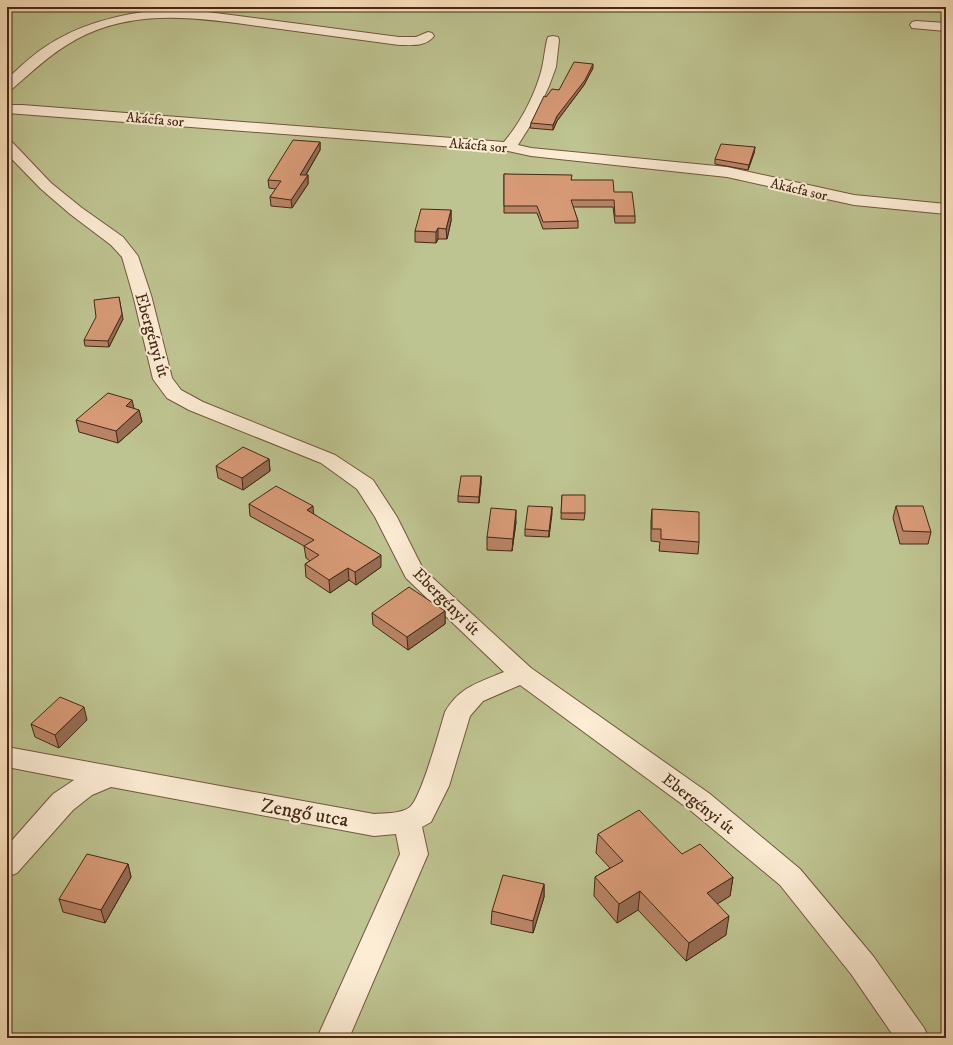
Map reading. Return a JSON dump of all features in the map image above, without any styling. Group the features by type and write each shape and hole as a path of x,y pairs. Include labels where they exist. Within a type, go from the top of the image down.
{"street":[{"path":"7,86 35,61 68,39 87,29 110,21 149,14 200,14 399,40 418,41 428,36"},
{"path":"916,25 946,27"},
{"path":"508,147 514,141 536,103 548,69 553,40"},
{"name":"Akácfa sor","path":"7,109 508,147 531,152 728,172 854,200 946,209"},
{"name":"Ebergényi út","path":"7,145 46,186 76,211 117,241 130,256 142,295 163,379 174,394 196,406 328,459 365,485 386,517 414,572 522,674 700,802 790,877 862,964 913,1038"},
{"path":"333,1038 414,854 408,822 421,814 435,786 458,712 474,695 522,674"},
{"name":"Zengő utca","path":"7,757 374,825 408,822"},
{"path":"7,865 63,802 82,788 108,776"}],"green space":[{"path":"7,7 946,7 946,1038 7,1038"}],"building":[{"path":"574,62 593,64 585,80 557,116 553,125 531,123 544,96 546,97 552,89 559,90"},
{"path":"293,140 320,142 300,175 308,175 291,200 270,197 281,181 268,180"},
{"path":"721,144 755,147 749,165 715,159"},
{"path":"7,172 9,188 7,189"},
{"path":"504,174 572,175 571,180 613,180 614,192 632,192 635,216 615,216 614,200 571,200 578,221 543,222 537,206 504,206"},
{"path":"421,209 451,210 446,229 438,228 436,232 415,231"},
{"path":"119,297 122,314 108,341 84,340 96,317 94,300"},
{"path":"108,393 132,400 126,406 139,410 116,431 76,420"},
{"path":"243,447 269,459 242,478 216,466"},
{"path":"461,476 481,476 479,497 458,496"},
{"path":"276,486 313,506 307,510 381,555 355,572 348,568 329,580 305,564 319,555 304,546 314,540 249,504"},
{"path":"562,495 585,495 585,513 561,513"},
{"path":"528,506 552,507 549,531 525,529"},
{"path":"896,506 923,506 931,532 903,531"},
{"path":"491,508 516,510 513,539 487,537"},
{"path":"652,509 699,512 699,542 661,539 661,529 652,529"},
{"path":"409,587 445,611 407,637 372,613"},
{"path":"60,697 84,707 55,735 31,724"},
{"path":"639,810 682,854 700,844 733,877 707,893 729,916 689,943 640,891 619,904 595,877 623,861 598,834"},
{"path":"87,854 128,864 101,910 59,899"},
{"path":"503,875 544,884 533,921 492,911"}]}
